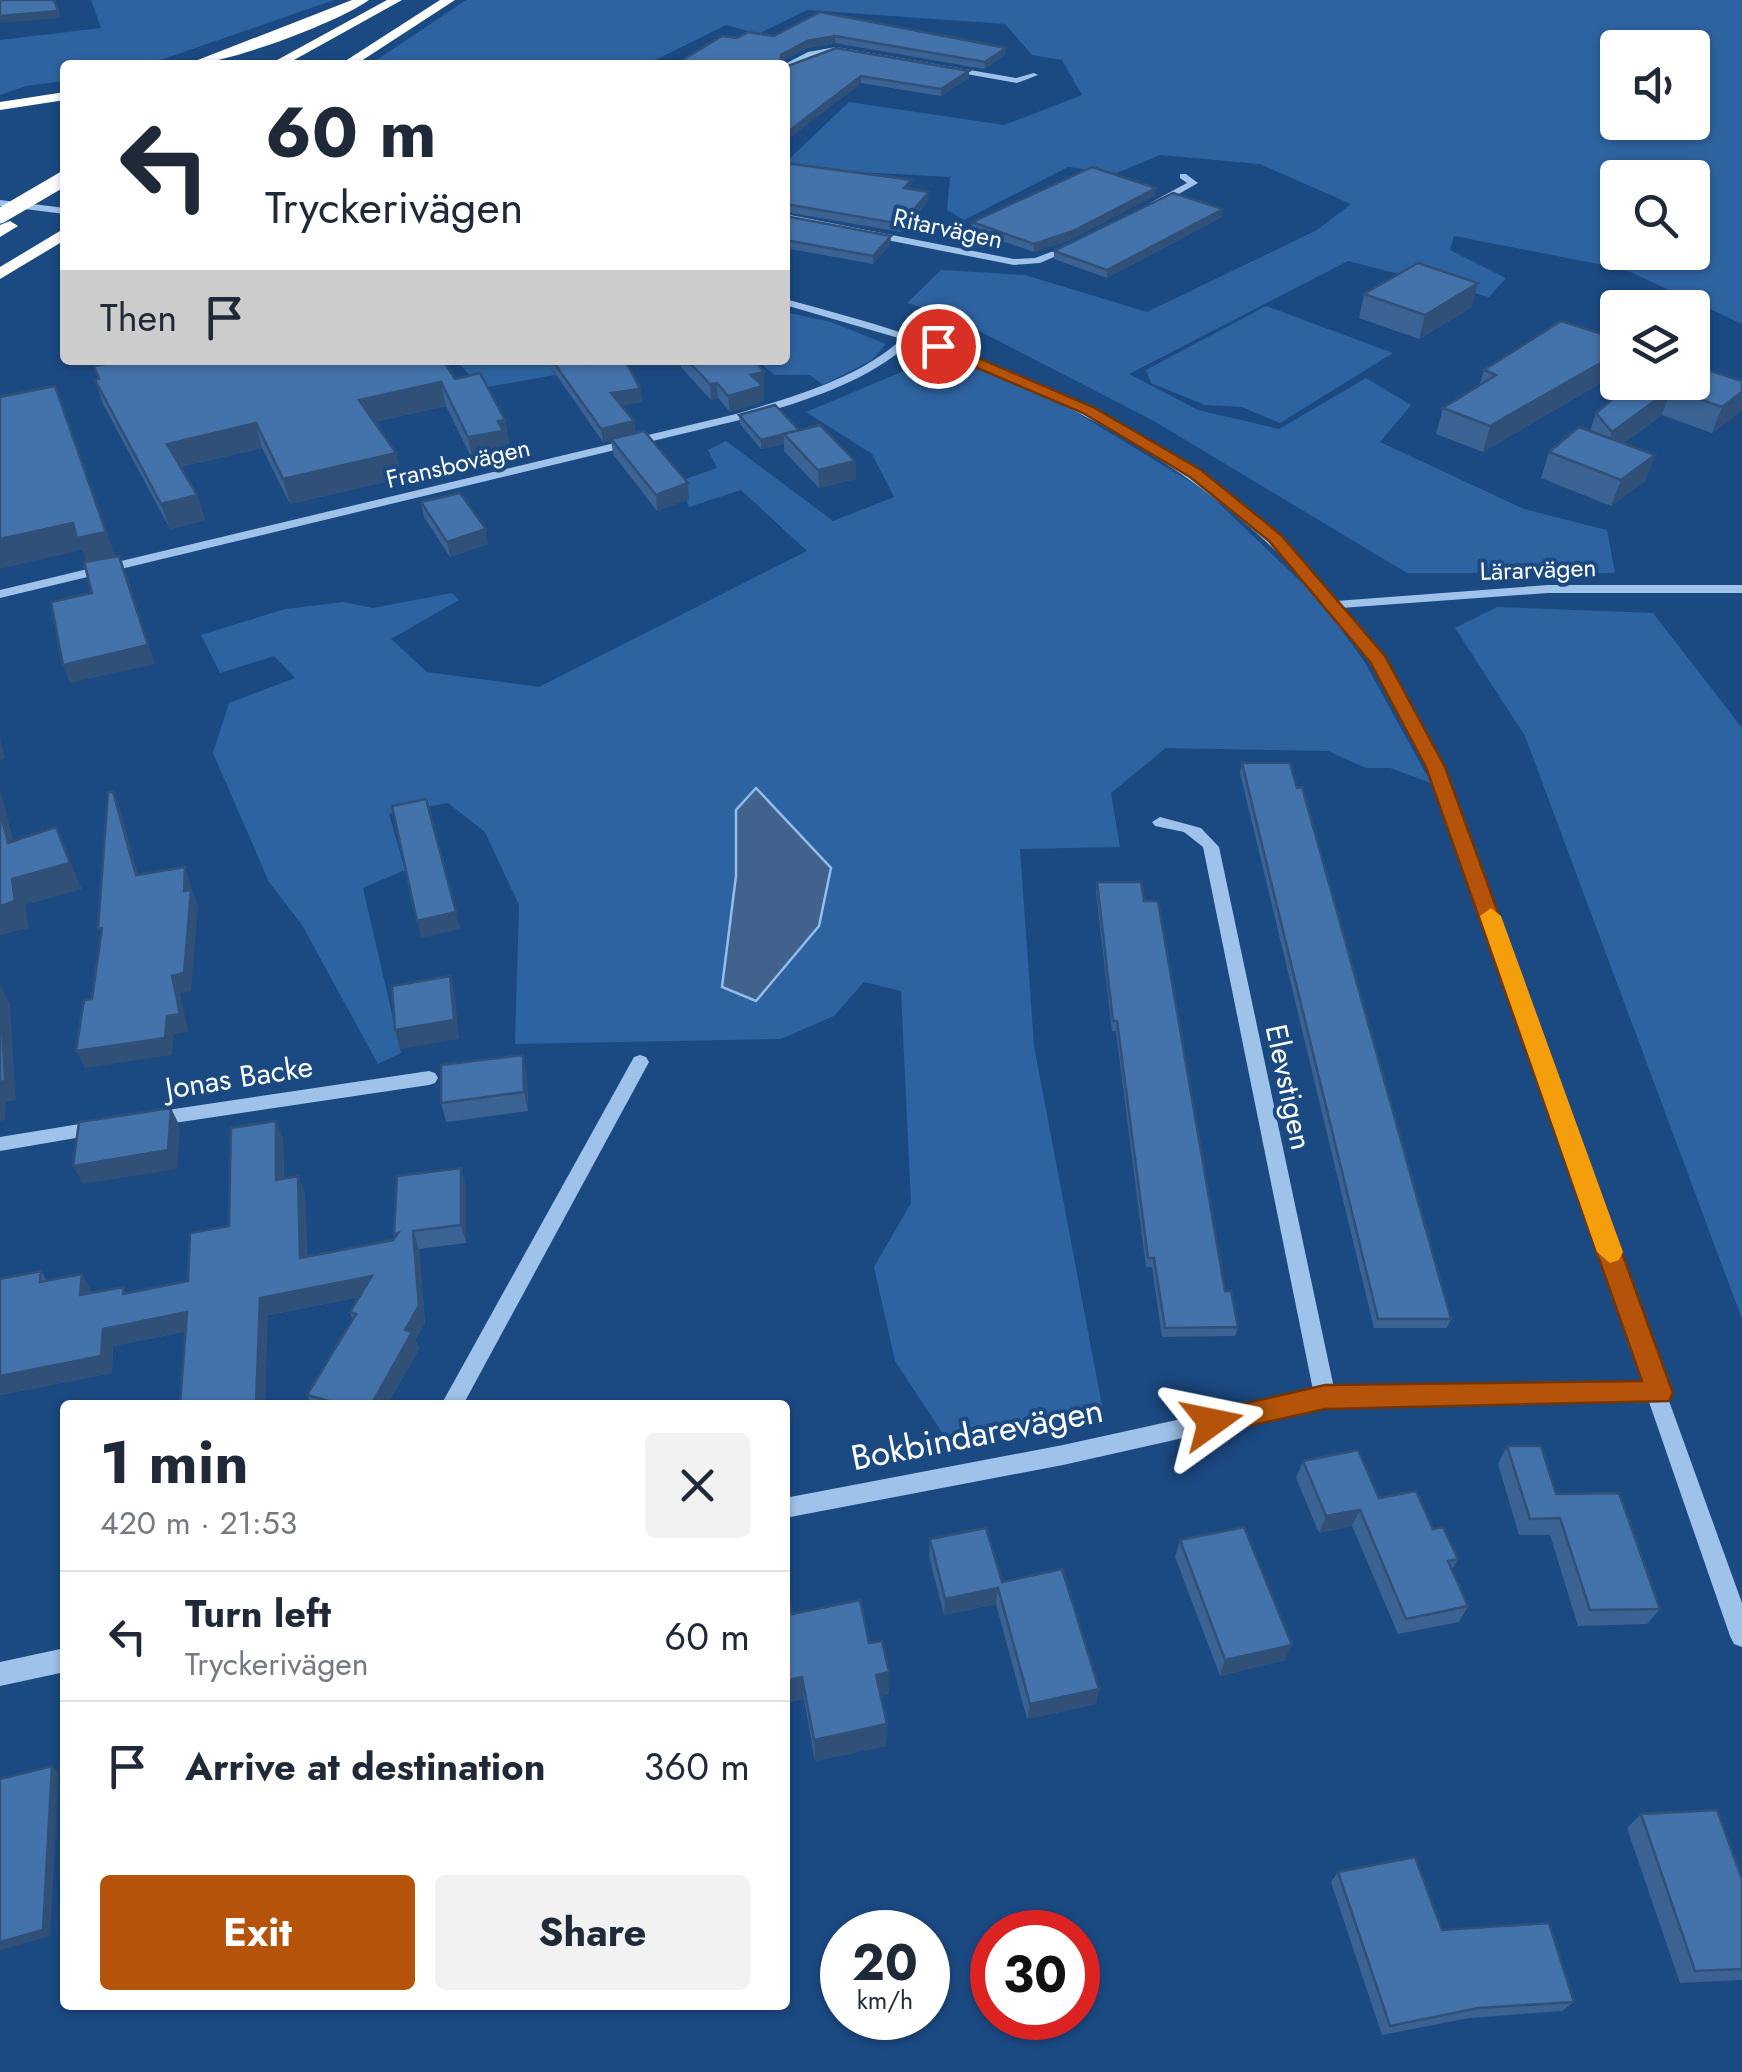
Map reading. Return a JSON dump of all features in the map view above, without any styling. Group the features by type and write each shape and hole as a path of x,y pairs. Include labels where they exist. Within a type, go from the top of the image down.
{"highway":[{"path":"208,60 264,42 363,0"},
{"path":"284,60 396,0"},
{"path":"309,60 418,0"},
{"path":"354,60 449,0"},
{"path":"0,106 60,97"},
{"path":"3,225 60,182"},
{"path":"3,225 60,196"},
{"path":"0,274 60,236"}],"street":[{"path":"790,64 811,54 836,49 1017,81 1034,75"},
{"path":"1143,210 1193,183 1183,176"},
{"path":"0,204 60,210"},
{"name":"Ritarvägen","path":"790,218 1014,262 1036,261 1078,244"},
{"path":"790,303 912,337 1042,388 1196,474 1275,538 1378,660 1435,767 1660,1393 1742,1636"},
{"name":"Fransbovägen","path":"0,594 740,418 834,384 900,349 912,337"},
{"name":"Lärarvägen","path":"1335,605 1548,589 1742,590"},
{"name":"Elevstigen","path":"1160,822 1178,824 1206,837 1211,847 1325,1397"},
{"path":"455,1400 640,1062"},
{"name":"Jonas Backe","path":"0,1144 429,1078"},
{"name":"Bokbindarevägen","path":"790,1507 1063,1454 1325,1397 1660,1393"},
{"path":"0,1674 60,1661"}],"shaded area":[{"path":"91,0 334,0 160,60 60,60 60,82 26,86 0,95 0,40 101,28"},
{"path":"466,0 1742,0 1742,324 1710,309 1710,290 1669,290 1626,270 1710,270 1710,160 1600,160 1600,264 1454,236 1450,250 1506,278 1489,297 1348,261 1129,374 1198,410 1279,429 1366,378 1411,405 1380,442 1524,509 1607,530 1615,573 1407,573 1154,421 952,317 907,303 941,270 1025,275 1147,312 1317,230 1351,204 1260,164 1160,155 1117,173 1068,167 964,220 947,210 950,177 790,168 790,158 849,102 1004,125 1082,95 1062,60 1032,55 1005,24 807,10 758,34 726,25 655,60 376,60"},
{"path":"1266,306 1393,353 1280,423 1242,407 1205,405 1151,383 1146,370"},
{"path":"790,313 831,322 886,344 872,360 823,385 810,375 775,375 762,365 790,365"},
{"path":"923,363 969,367 1038,389 1207,492 1320,600 1364,661 1431,783 1390,768 1366,768 1328,751 1166,748 1111,793 1120,847 1020,849 1034,1046 1103,1411 947,1440 895,1361 874,1267 911,1203 901,991 864,982 834,1016 781,1039 515,1044 519,905 485,832 448,803 389,814 405,870 363,888 401,1053 378,1064 302,925 269,882 213,753 229,703 295,678 274,656 220,673 201,635 285,609 343,602 373,608 452,593 459,600 391,639 427,672 539,687 807,551 741,490 689,507 680,481 717,468 708,450 726,441 833,521 894,497 872,454 806,412"},
{"path":"460,365 550,365 555,375 481,388"},
{"path":"1497,607 1653,613 1742,728 1742,1319 1525,736 1455,628"},
{"path":"756,788 831,868 819,926 756,1001 722,987 736,876 736,810"}],"building":[{"path":"0,0 54,0 58,11 0,16"},
{"path":"820,12 1006,48 985,62 835,36 807,41 781,55 781,60 682,60 722,36 737,38 748,32 774,36"},
{"path":"836,48 969,71 941,89 861,76 790,130 790,65"},
{"path":"790,164 912,180 904,188 929,192 901,224 790,205"},
{"path":"1092,167 1156,188 1073,231 1034,244 972,222"},
{"path":"1173,193 1223,209 1107,270 1054,251"},
{"path":"790,217 891,236 873,256 790,241"},
{"path":"1418,263 1478,283 1425,315 1364,294"},
{"path":"1561,321 1600,333 1600,363 1490,426 1443,408 1496,375 1484,370"},
{"path":"446,365 455,379 480,373 505,420 498,421 503,431 468,437 441,382 359,400 396,453 283,479 256,423 167,444 197,495 161,504 95,380 99,379 94,366"},
{"path":"556,365 628,365 640,389 611,393 634,421 601,429"},
{"path":"692,365 758,365 764,372 751,375 763,386 728,396 717,383 710,384"},
{"path":"1710,371 1742,381 1742,392 1722,407 1702,400 1710,400"},
{"path":"55,386 106,532 77,538 73,523 0,539 0,397"},
{"path":"1612,400 1656,400 1612,432 1596,413"},
{"path":"775,405 799,430 761,440 739,415"},
{"path":"820,425 855,461 818,470 784,434"},
{"path":"1579,427 1655,455 1621,480 1549,452"},
{"path":"644,431 688,483 656,495 611,439"},
{"path":"460,493 486,529 447,542 421,502"},
{"path":"119,556 148,645 63,665 51,602 92,593 84,562"},
{"path":"1242,763 1290,763 1297,788 1302,787 1451,1319 1378,1319"},
{"path":"108,792 113,792 136,875 185,867 184,891 191,890 184,973 172,976 180,1014 167,1016 165,1038 76,1051 84,1000 92,999 102,928 98,929"},
{"path":"426,799 456,912 417,921 392,806"},
{"path":"0,811 8,843 56,827 70,863 12,879 15,901 0,906"},
{"path":"1097,882 1141,882 1144,901 1158,901 1225,1291 1231,1291 1238,1327 1165,1328 1154,1258 1148,1258"},
{"path":"450,976 454,1020 395,1030 392,986"},
{"path":"0,985 5,1081 0,1082"},
{"path":"523,1055 524,1092 441,1103 441,1065"},
{"path":"171,1108 168,1150 73,1166 79,1122"},
{"path":"276,1121 276,1180 298,1176 300,1258 393,1240 398,1233 394,1234 397,1176 461,1168 461,1225 413,1231 419,1306 405,1330 412,1332 374,1400 325,1400 307,1395 356,1314 350,1312 372,1276 260,1298 256,1400 180,1400 187,1312 103,1329 101,1356 0,1376 0,1279 41,1271 40,1282 82,1274 80,1295 124,1287 123,1294 188,1281 190,1233 229,1226 231,1128"},
{"path":"1507,1446 1541,1446 1556,1494 1619,1493 1660,1609 1590,1610 1560,1518 1530,1519"},
{"path":"1358,1450 1379,1498 1416,1491 1433,1529 1443,1527 1458,1559 1448,1561 1468,1606 1406,1619 1360,1510 1326,1516 1303,1461"},
{"path":"1244,1527 1292,1645 1225,1660 1180,1540"},
{"path":"986,1528 1002,1582 1062,1569 1099,1689 1030,1704 998,1588 945,1599 930,1539"},
{"path":"860,1600 869,1643 882,1641 889,1672 876,1675 887,1724 814,1740 802,1677 790,1680 790,1604 792,1614"},
{"path":"52,1766 43,1930 0,1942 0,1779"},
{"path":"1717,1810 1742,1879 1742,1969 1695,1971 1641,1814"},
{"path":"1415,1857 1442,1930 1549,1923 1574,2002 1478,2008 1390,2026 1338,1872"}],"slow traffic":[{"path":"1491,916 1610,1252"}],"route":[{"path":"938,346 1088,410 1196,474 1237,504 1292,555 1378,660 1435,767 1660,1393 1325,1397 1212,1422"}]}
